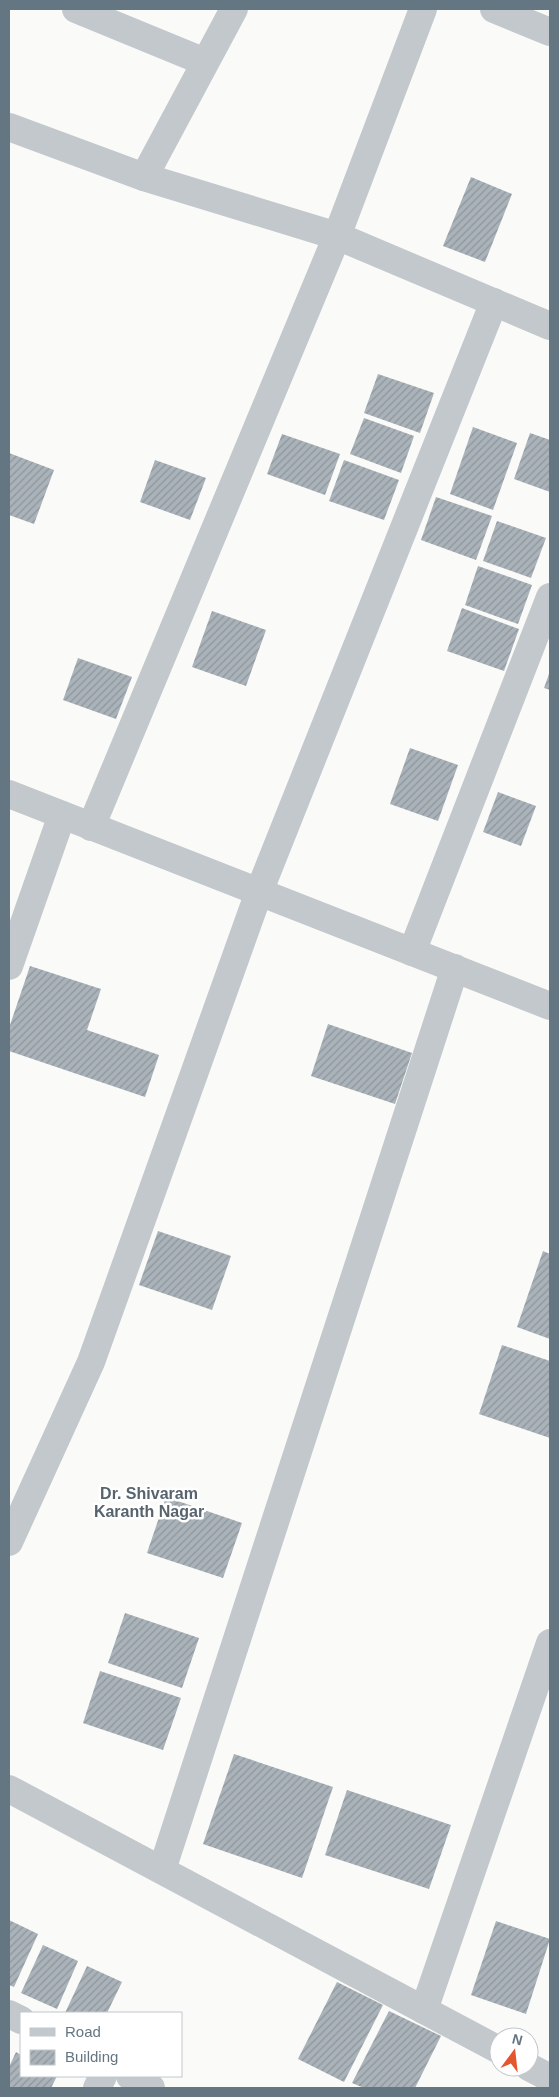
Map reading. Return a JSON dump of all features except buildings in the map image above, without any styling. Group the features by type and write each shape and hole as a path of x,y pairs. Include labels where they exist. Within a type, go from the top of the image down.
{"street":[{"path":"76,9 206,62"},
{"path":"144,177 234,9"},
{"path":"91,827 337,236 423,9"},
{"path":"494,9 550,32"},
{"path":"9,127 144,177 337,236 550,326"},
{"path":"9,1542 91,1362 259,892 494,302"},
{"path":"412,952 550,597"},
{"path":"9,794 550,1006"},
{"path":"9,966 62,815"},
{"path":"162,1870 455,968"},
{"path":"424,2010 550,1643"},
{"path":"9,1789 489,2045"},
{"path":"132,2077 152,2088"}],"district":[{"name":"Dr. Shivaram Karanth Nagar","path":"149,1502"}]}
